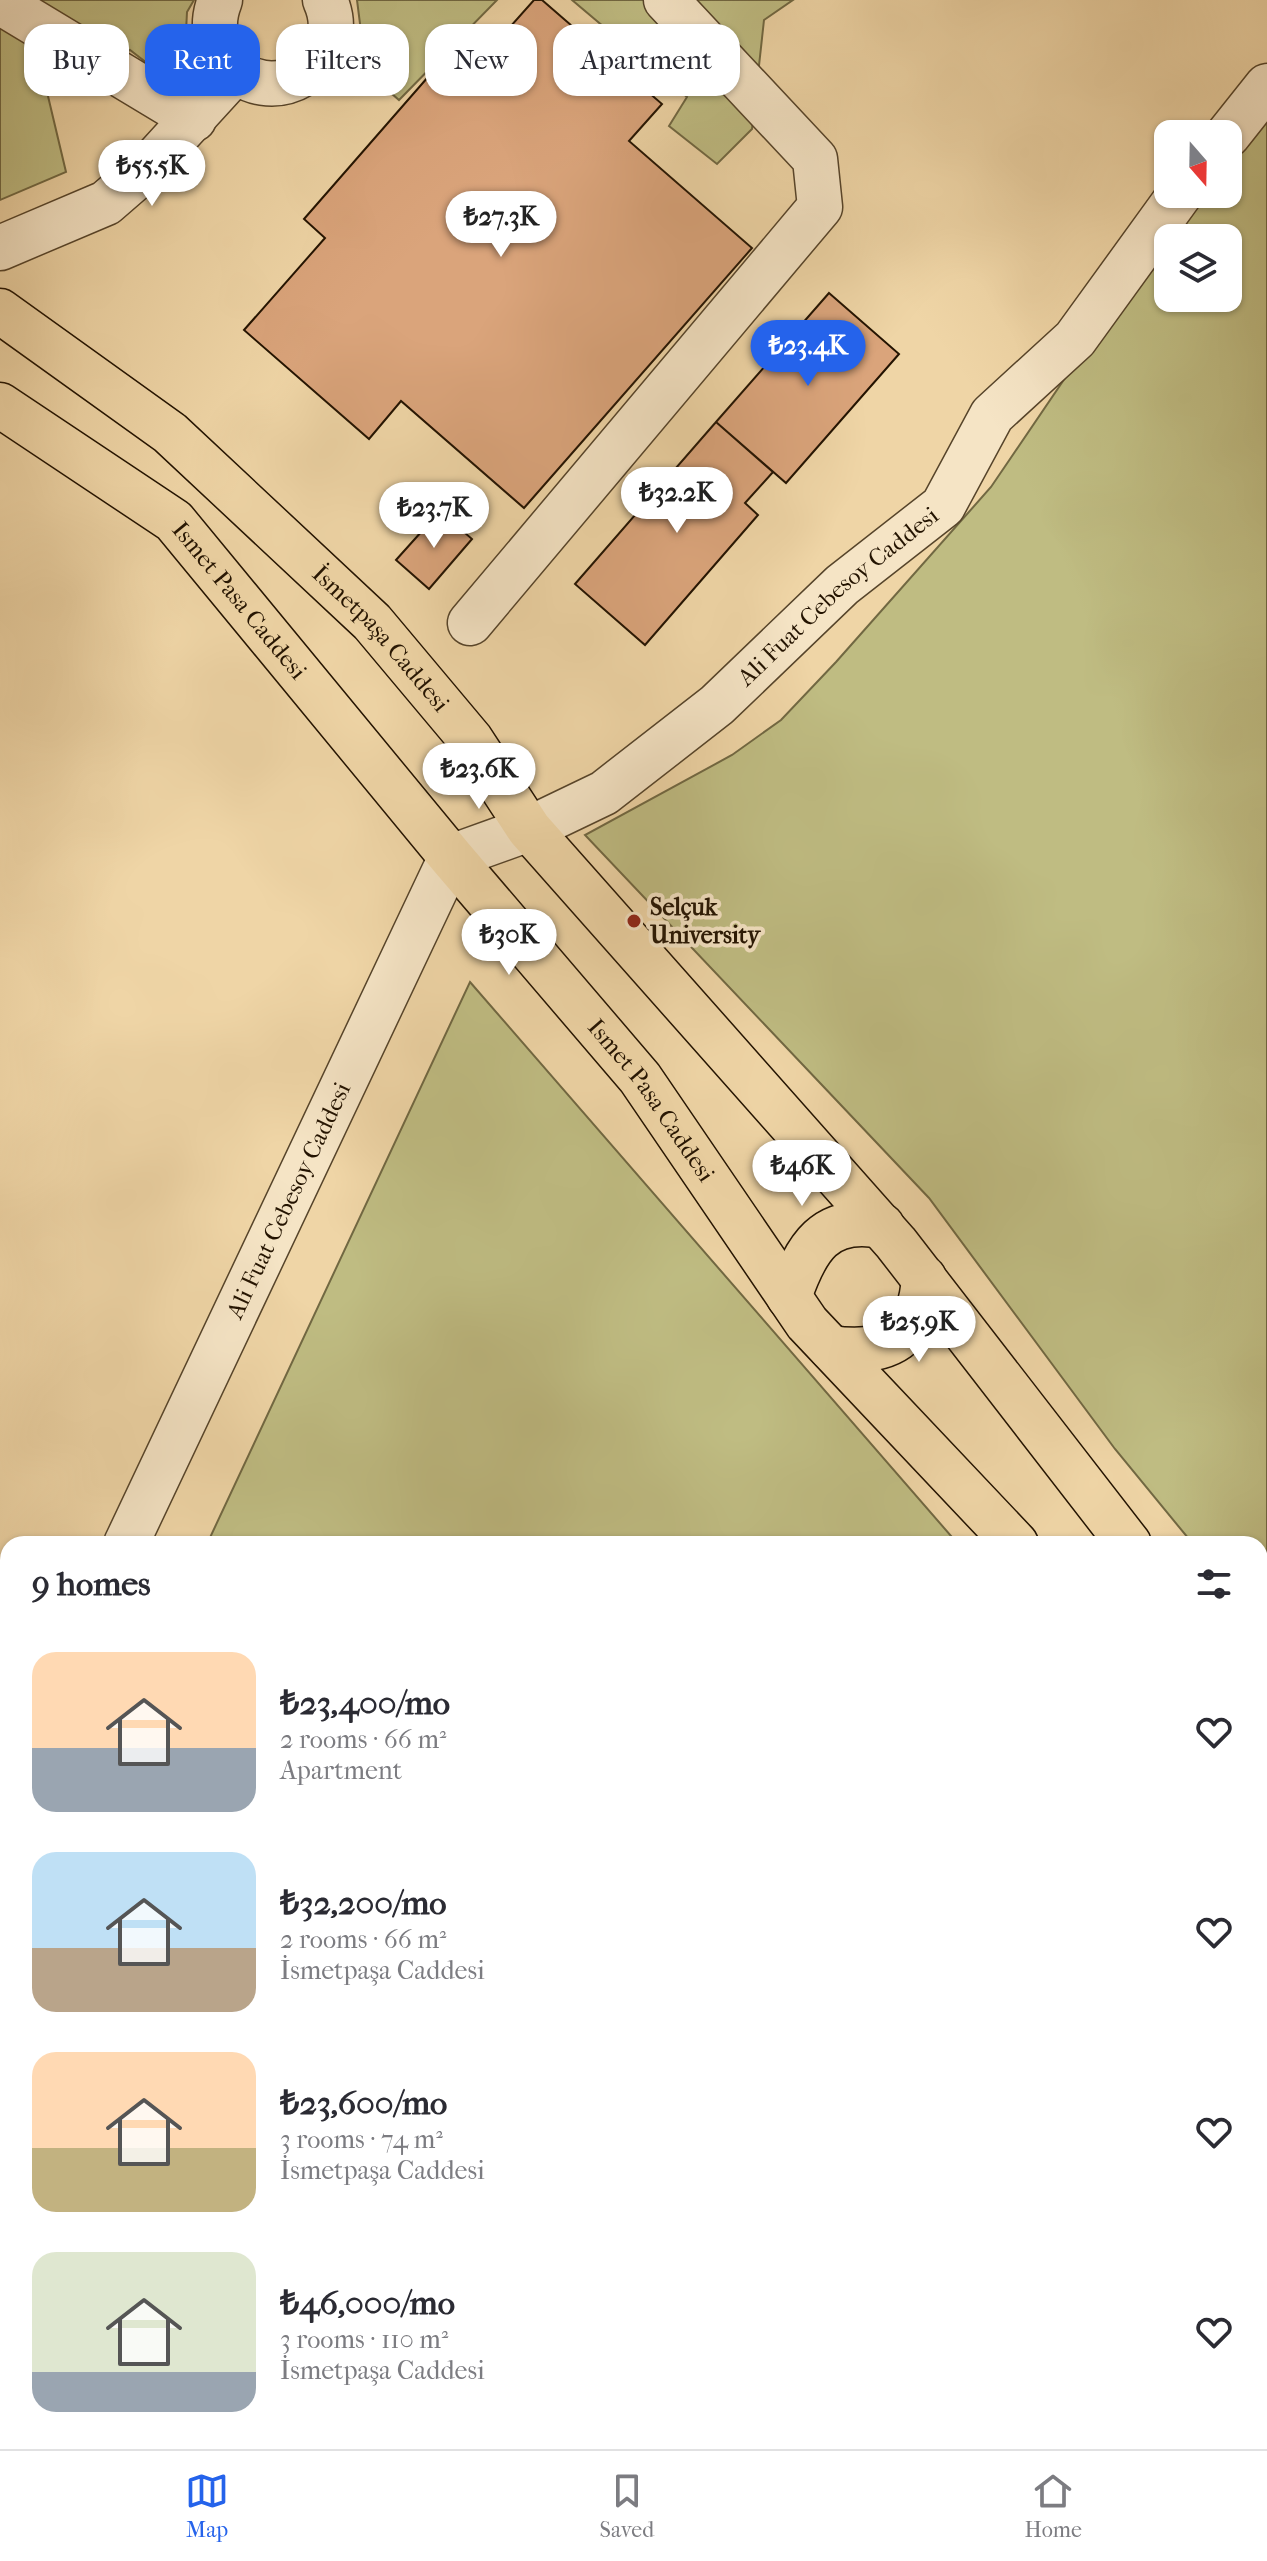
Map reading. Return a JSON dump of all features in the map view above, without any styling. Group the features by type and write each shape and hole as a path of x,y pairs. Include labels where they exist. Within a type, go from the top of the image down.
{"main road":[{"name":"İsmetpaşa Caddesi","path":"0,311 170,433 372,622 471,740 529,829 882,1226 1123,1536"},
{"name":"Ismet Pasa Caddesi","path":"0,405 174,521 408,800 451,857 640,1078 789,1297 831,1348 1008,1536"},
{"path":"789,1297 806,1254 820,1237 842,1226 862,1222 882,1226"},
{"path":"831,1348 854,1351 878,1347 900,1337 915,1323 922,1305 924,1278"}],"street":[{"path":"215,24 220,0"},
{"path":"260,83 276,85 292,82 316,66 327,50 332,32 325,0"},
{"path":"470,623 820,207 815,159 666,0"},
{"path":"0,2 194,119"},
{"path":"1240,120 1267,86"},
{"path":"0,248 106,203 214,96"},
{"name":"Ali Fuat Cebesoy Caddesi","path":"130,1536 451,857 529,829 604,793 717,705 842,585 943,506 992,415 1075,339 1170,208"}],"shaded area":[{"path":"0,0 194,0 187,12 186,24 145,24 145,62 129,51 129,24 24,24 24,96 48,96 66,172 0,200"},
{"path":"357,0 497,0 473,24 425,24 425,73 409,90 409,24 360,24"},
{"path":"572,0 793,0 764,20 752,129 717,164 669,126 686,96 740,96 740,24 600,24"},
{"path":"1267,96 1267,1536 1186,1536 1115,1449 929,1198 585,835 732,755 781,720 991,487 1154,247 1154,312 1242,312 1242,224 1170,224 1180,208 1242,208 1242,128"},
{"path":"470,982 951,1536 211,1536"}],"building":[{"path":"534,0 542,0 570,24 553,24 553,96 653,96 662,104 629,141 752,248 524,508 401,401 369,439 244,330 325,238 304,219 425,80 425,96 537,96 537,24 513,24"},
{"path":"829,293 899,354 786,483 716,422"},
{"path":"716,422 773,472 745,503 758,515 645,645 575,584"},
{"path":"440,511 472,539 429,589 396,560"}],"place":[{"name":"Selçuk University","path":"634,921"}]}
